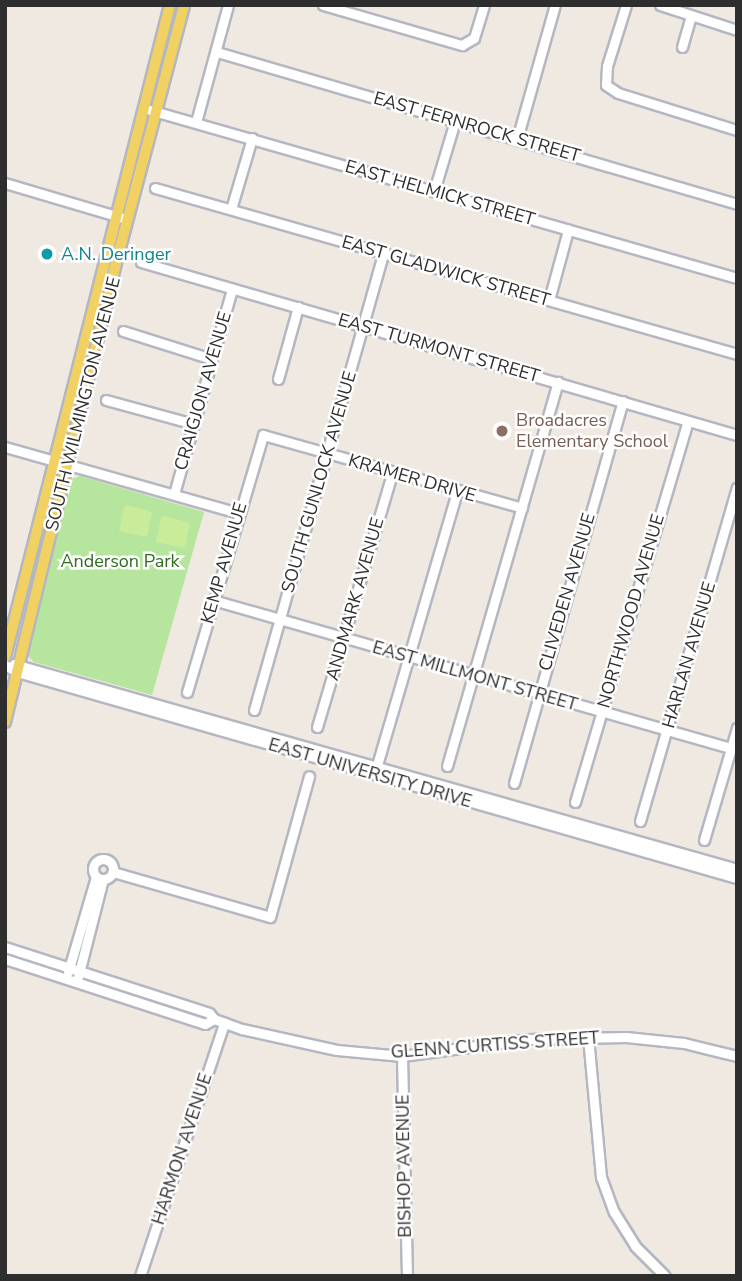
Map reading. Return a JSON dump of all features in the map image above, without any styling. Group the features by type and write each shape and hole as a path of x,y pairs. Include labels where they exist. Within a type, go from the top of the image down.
{"main road":[{"name":"SOUTH WILMINGTON AVENUE","path":"5,722 69,465 144,109 170,5"},
{"name":"SOUTH WILMINGTON AVENUE","path":"5,657 122,218 157,111 184,5"}],"street":[{"path":"196,122 228,5"},
{"path":"323,5 462,45 470,43 484,5"},
{"path":"517,139 555,5"},
{"path":"626,5 607,66 606,85 618,93 737,130"},
{"path":"660,5 737,30"},
{"path":"682,47 691,15"},
{"name":"EAST FERNROCK STREET","path":"217,52 737,204"},
{"name":"EAST HELMICK STREET","path":"144,109 737,278"},
{"path":"434,191 454,121"},
{"path":"231,209 252,138"},
{"path":"5,183 122,218"},
{"name":"EAST GLADWICK STREET","path":"155,188 737,354"},
{"path":"549,300 568,230"},
{"name":"SOUTH GUNLOCK AVENUE","path":"254,710 383,254"},
{"name":"EAST TURMONT STREET","path":"141,262 737,435"},
{"name":"CRAIGJON AVENUE","path":"174,494 232,289"},
{"path":"278,379 298,307"},
{"path":"123,331 212,359"},
{"path":"447,766 558,382"},
{"path":"106,400 194,424"},
{"name":"CLIVEDEN AVENUE","path":"514,783 623,401"},
{"name":"NORTHWOOD AVENUE","path":"575,802 688,421"},
{"name":"KRAMER DRIVE","path":"263,435 393,471 457,492 522,508"},
{"name":"KEMP AVENUE","path":"187,692 263,435"},
{"path":"5,447 238,513"},
{"name":"ANDMARK AVENUE","path":"317,727 393,471"},
{"name":"HARLAN AVENUE","path":"640,821 737,488"},
{"path":"375,771 457,492"},
{"name":"EAST MILLMONT STREET","path":"213,600 407,658 734,749"},
{"name":"EAST UNIVERSITY DRIVE","path":"5,664 737,878"},
{"path":"704,840 734,749 737,728"},
{"name":"EAST UNIVERSITY DRIVE","path":"375,771 737,869"},
{"path":"66,978 100,878 113,872 270,917 309,776"},
{"path":"76,982 100,878 93,866 102,858 112,864 113,872"},
{"name":"GLENN CURTISS STREET","path":"5,947 209,1013 214,1020 268,1037 337,1050 402,1056 528,1039 588,1037 665,1040 737,1056"},
{"name":"GLENN CURTISS STREET","path":"5,959 205,1024 214,1020"},
{"name":"HARMON AVENUE","path":"140,1276 224,1023"},
{"path":"588,1037 601,1177 614,1212 635,1246 666,1276"},
{"name":"BISHOP AVENUE","path":"402,1056 407,1276"}],"green space":[{"name":"Anderson Park","path":"80,476 204,512 152,695 34,662 28,656 71,479"},
{"path":"127,505 152,512 147,537 119,531 124,507"},
{"path":"161,517 190,523 185,548 156,542"}],"place":[{"name":"A.N. Deringer","path":"47,254"},
{"name":"Broadacres Elementary School","path":"502,431"}]}
